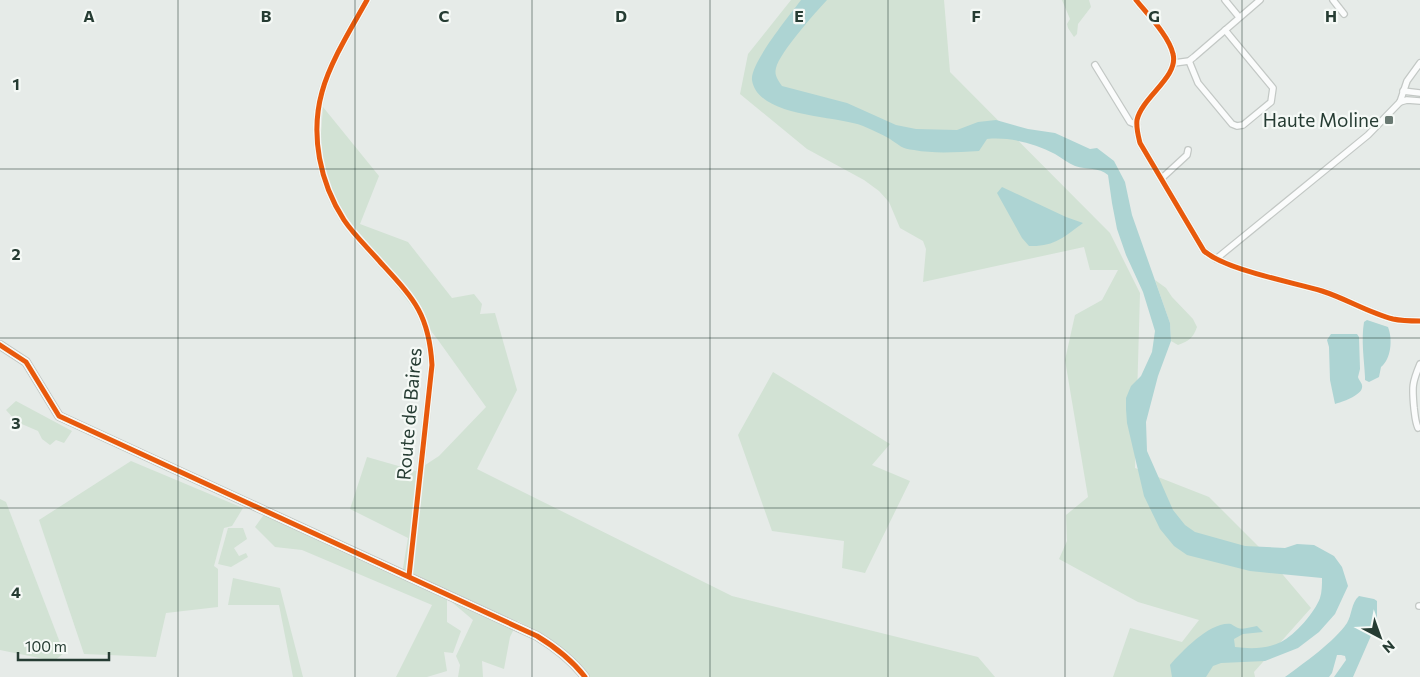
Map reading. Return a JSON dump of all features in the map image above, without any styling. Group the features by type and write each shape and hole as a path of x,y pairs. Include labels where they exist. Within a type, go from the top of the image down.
{"street":[{"name":"Route de Baires","path":"367,0 328,75 322,92 318,115 318,152 326,185 344,219 410,294 424,319 431,341 432,365 409,576"},
{"path":"1136,0 1170,44 1174,55 1172,70 1142,107 1137,119 1140,143 1204,252 1210,257 1228,265 1323,291 1376,313 1395,319 1420,321"},
{"path":"1225,0 1239,16"},
{"path":"1174,62 1189,61 1239,16 1260,0"},
{"path":"1333,0 1344,14"},
{"path":"1189,61 1198,83 1232,124 1237,126 1243,125 1271,102 1273,88 1225,30"},
{"path":"1216,259 1341,159 1368,135 1400,102 1407,81 1420,63"},
{"path":"1095,65 1130,122 1137,125"},
{"path":"1404,91 1420,94"},
{"path":"1400,102 1407,100 1420,101"},
{"path":"1162,178 1187,155 1188,150"},
{"path":"0,344 26,362 59,416 537,636 549,643 585,677"},
{"path":"1418,428 1415,422 1412,385 1420,364"}],"green space":[{"path":"791,0 944,0 950,72 1110,233 1140,293 1135,468 1209,497 1262,550 1311,608 1254,672 1255,677 1113,677 1130,628 1182,642 1199,620 1138,602 1059,559 1067,541 1066,515 1088,497 1065,360 1075,315 1102,300 1118,270 1090,270 1084,247 923,282 926,249 923,241 900,228 889,202 879,191 864,180 807,149 740,94 748,54"},
{"path":"1062,0 1089,0 1091,7 1078,24 1077,34 1074,37 1068,28 1067,24 1070,19"},
{"path":"323,107 379,176 360,224 408,242 452,298 474,294 482,304 480,314 495,313 517,390 477,469 732,596 978,657 995,677 588,677 565,651 518,621 510,637 504,669 482,661 483,677 458,677 460,665 456,656 473,620 447,598 447,622 461,631 453,653 444,652 447,671 427,677 396,677 432,605 302,550 275,547 255,527 265,513 402,574 408,538 350,509 367,457 416,471 439,456 486,407 438,340 342,216 319,160"},
{"path":"1155,280 1166,288 1193,319 1197,327 1194,334 1182,344 1178,345 1171,341 1170,323"},
{"path":"773,372 890,444 872,465 910,481 865,573 842,568 844,541 772,531 738,435"},
{"path":"16,401 72,431 64,443 56,440 50,445 42,439 38,431 17,422 6,410"},
{"path":"131,461 243,508 232,526 224,528 214,566 218,569 218,607 166,613 156,657 84,654 39,520"},
{"path":"0,499 6,502 64,653 54,661 0,650"},
{"path":"228,528 243,528 247,539 234,548 239,556 246,553 248,557 231,567 218,564"},
{"path":"233,578 280,588 303,677 293,677 279,605 228,605"}],"water":[{"path":"801,0 827,0 784,52 779,61 776,73 782,86 847,103 896,125 916,129 957,130 978,122 996,120 1028,129 1055,133 1090,149 1097,148 1114,161 1125,182 1132,215 1170,323 1171,341 1158,376 1146,422 1147,451 1173,510 1185,525 1195,532 1245,546 1285,548 1297,544 1314,545 1334,556 1342,567 1348,586 1335,614 1319,632 1298,648 1265,661 1221,663 1213,666 1206,677 1172,677 1170,665 1182,652 1206,632 1223,624 1231,624 1242,629 1257,626 1263,632 1243,634 1234,639 1235,647 1264,647 1286,639 1304,623 1314,610 1320,598 1322,578 1250,571 1187,555 1174,546 1160,529 1144,496 1127,423 1126,409 1126,398 1131,386 1141,376 1152,352 1155,331 1143,292 1126,255 1117,229 1108,175 1097,170 1075,166 1047,150 1014,140 987,139 979,151 938,152 906,149 884,135 863,126 799,113 768,102 757,92 752,80 753,72 757,62 772,39"},
{"path":"1002,187 1083,223 1052,243 1029,246 1022,238 997,193"},
{"path":"1367,320 1388,327 1391,343 1389,354 1381,367 1379,377 1369,382 1365,380 1363,343 1364,322"},
{"path":"1331,334 1357,334 1359,337 1360,369 1358,377 1362,386 1361,391 1354,396 1335,404 1330,380 1327,340"},
{"path":"1359,596 1377,601 1377,622 1353,677 1334,677 1346,660 1345,656 1337,655 1329,677 1285,677 1318,652 1342,630 1349,620 1354,602"}],"cycle path":[{"path":"367,0 330,69 319,108 317,142 323,175 336,206 352,231 393,276 418,308 430,347 432,365 409,576"},
{"path":"1136,0 1158,26 1171,47 1173,54 1171,71 1140,112 1137,120 1137,132 1140,143 1204,251 1214,258 1243,270 1322,291 1393,319 1420,321"},
{"path":"0,345 26,362 59,416 537,636 563,654 585,677"}],"place":[{"name":"Haute Moline","path":"1389,120"}]}
